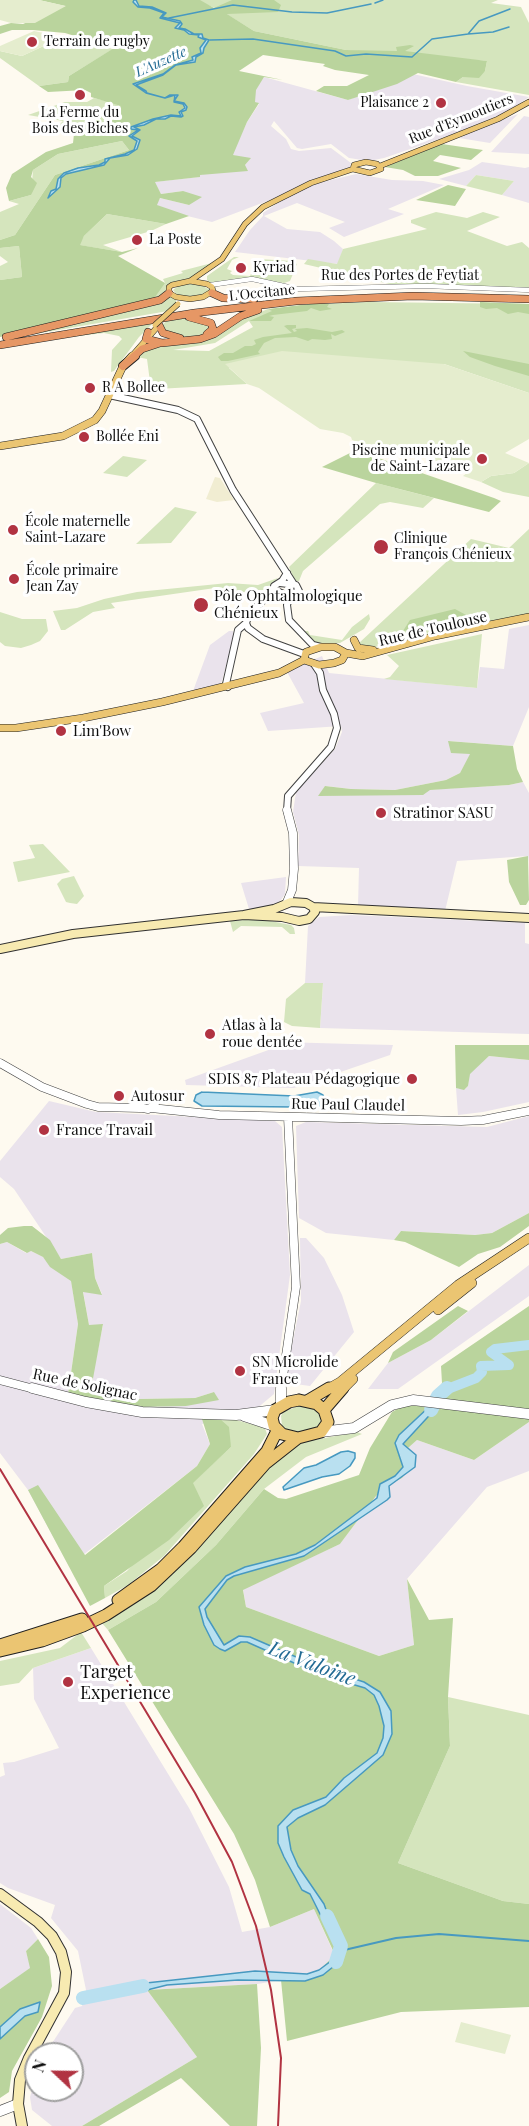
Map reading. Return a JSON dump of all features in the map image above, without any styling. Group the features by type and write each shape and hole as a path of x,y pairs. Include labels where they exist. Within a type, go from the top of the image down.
{"highway":[{"path":"210,288 218,297 227,299 311,299"},
{"name":"L'Occitane","path":"0,342 156,315 311,299 404,296 529,298"},
{"path":"123,366 142,349 162,343 200,339 214,334 231,321 252,311 311,299"},
{"name":"L'Occitane","path":"0,342 156,323 232,308 311,299"},
{"path":"0,342 160,300 176,300"},
{"path":"198,318 214,326 211,333 204,336 182,339 168,336 156,323 198,318"},
{"path":"147,335 162,343"}],"main road":[{"name":"Rue d'Eymoutiers","path":"377,164 498,119 529,102"},
{"path":"176,300 169,287 190,281 222,259 245,224 263,207 311,183 353,169 353,166 359,163 377,164 381,169 314,183 266,208 249,225 225,260 202,278 210,288"},
{"path":"353,169 360,172"},
{"path":"190,281 210,288"},
{"path":"0,446 46,440 76,432 100,415 123,366 156,323 176,300 203,297 210,288"},
{"name":"Rue de Toulouse","path":"344,656 363,656 421,641 529,619"},
{"name":"Rue de Toulouse","path":"344,656 363,658 529,619"},
{"path":"354,640 358,648 372,650 421,641"},
{"path":"0,728 26,727 99,716 240,684 288,670 308,660 321,646 335,647 344,656 327,664 308,660"},
{"path":"0,949 73,934 244,915 279,907 287,902 302,902 313,911 527,918"},
{"path":"279,907 278,913 282,918"},
{"path":"244,915 299,921 306,920 313,911"},
{"path":"0,1645 77,1622 102,1610 147,1581 183,1547 258,1462 274,1440 275,1428 272,1418 278,1408 303,1401 340,1382 458,1286 529,1238"},
{"path":"324,1410 340,1390 436,1311 529,1244"},
{"path":"0,1651 42,1641 83,1626 106,1615 151,1586 191,1548 265,1464 298,1438 321,1432 328,1422 324,1410 303,1401"},
{"path":"275,1428 298,1438"},
{"path":"0,1894 38,1922 52,1936 61,1952 66,1972 63,1993 56,2010 23,2070 18,2104 22,2126"}],"street":[{"name":"Rue des Portes de Feytiat","path":"210,288 236,281 262,280 298,289 436,286 529,290"},
{"path":"109,394 177,410 197,419 233,490 293,583 300,589 296,594 290,595 280,594 274,590"},
{"path":"280,584 287,573"},
{"path":"228,687 226,684 238,639 238,630 246,623 249,614 274,590 274,586 293,583"},
{"path":"290,595 287,605 289,620 313,645 321,646"},
{"path":"246,623 252,633 308,660 320,673 323,690 338,728 331,747 288,796 287,810 293,845 292,890 287,902"},
{"path":"238,639 243,634 252,633"},
{"path":"320,673 327,664"},
{"path":"229,676 240,684"},
{"path":"292,890 302,902"},
{"name":"Rue Paul Claudel","path":"0,1063 42,1087 98,1107 139,1105 182,1113 461,1121 483,1120 529,1111"},
{"path":"278,1408 280,1382 296,1299 288,1117"},
{"name":"Rue de Solignac","path":"0,1380 86,1402 142,1412 236,1415 278,1408"},
{"path":"280,1382 288,1393 303,1401"},
{"path":"321,1432 363,1425 392,1405 413,1400 440,1401 529,1414"},
{"name":"Rue de Solignac","path":"236,1415 275,1428"},
{"path":"328,1422 339,1429"},
{"path":"0,2112 18,2104"}],"shaded area":[{"path":"413,74 529,97 507,112 454,134 369,161 349,158 331,144 297,148 274,121 271,126 286,139 291,149 299,151 331,148 351,163 349,170 212,222 175,213 156,205 160,198 189,205 183,191 161,194 154,182 199,177 199,175 245,165 250,159 232,155 247,122 259,104 255,102 255,90 264,77 348,100"},
{"path":"518,114 490,143 459,138 464,136 462,135"},
{"path":"524,116 529,117 529,154 491,152"},
{"path":"482,162 529,167 529,203 502,195 514,181 476,175 466,186 439,179 469,170"},
{"path":"356,174 444,185 388,209 404,214 344,237 329,228 345,222 297,203 264,216 287,229 320,232 334,241 343,249 338,264 235,252 263,213 288,196 310,185"},
{"path":"215,477 220,478 234,500 217,502 206,499"},
{"path":"529,625 529,707 513,746 449,741 471,754 460,773 446,780 395,790 326,786 319,796 509,785 523,782 529,793 529,862 528,856 457,861 445,911 358,906 359,868 298,866 299,835 293,812 296,792 335,749 342,732 341,726 268,731 260,713 304,703 287,672 322,656 329,673 477,688 480,667 504,669 509,629"},
{"path":"229,631 233,631 234,636 222,681 219,685 193,691 210,645"},
{"path":"286,877 285,894 281,900 272,906 249,909 241,883"},
{"path":"351,915 525,923 525,943 529,944 529,1034 320,1028 323,984 305,983 308,926 319,917"},
{"path":"281,1042 393,1045 390,1055 294,1088 186,1085 185,1080 274,1048"},
{"path":"489,1056 529,1060 529,1102 458,1115 456,1088 465,1089 468,1086 469,1074"},
{"path":"49,1101 96,1112 275,1121 282,1127 290,1275 274,1394 255,1410 258,1425 229,1418 202,1424 210,1444 197,1466 69,1566 28,1490 0,1453 0,1244 7,1242 26,1253 31,1251 43,1257 51,1267 71,1280 78,1324 68,1394 186,1406 214,1392 195,1398 139,1399 91,1384 103,1325 89,1325 83,1291 102,1294 95,1278 92,1253 61,1259 14,1189 0,1177 0,1161"},
{"path":"529,1116 529,1213 492,1233 475,1235 401,1231 394,1240 326,1233 299,1218 296,1126 306,1122 487,1127"},
{"path":"300,1238 306,1238 324,1258 342,1295 354,1332 310,1386 288,1383 286,1375 301,1301"},
{"path":"529,1265 529,1296 398,1389 368,1389 388,1363 431,1340"},
{"path":"529,1422 529,1471 487,1487 407,1579 414,1645 379,1656 246,1607 243,1589 340,1544 376,1496 388,1485 408,1448 417,1440 474,1460"},
{"path":"91,1648 189,1808 229,1887 242,1932 270,1927 314,1909 335,1956 314,1975 257,1984 147,1990 197,2057 82,2126 52,2126 32,2110 31,2102 84,2102 84,2042 53,2042 75,2008 82,2006 86,1990 78,1951 51,1918 55,1905 0,1883 0,1777 5,1775 3,1763 14,1762 59,1748 34,1699 33,1668"},
{"path":"0,1904 31,1928 38,1939 26,1951 31,1968 0,1989"}],"green space":[{"path":"0,0 39,0 66,6 35,23 11,23 0,20"},
{"path":"39,0 200,0 214,8 232,0 274,0 281,5 278,12 227,14 254,31 346,50 397,51 396,47 410,45 414,46 405,51 487,61 485,71 479,78 463,77 456,82 418,73 397,84 348,100 316,91 324,86 347,86 369,75 335,70 323,66 325,64 263,55 239,71 283,80 264,77 256,90 255,102 259,103 247,122 233,155 251,158 245,165 248,171 155,182 161,194 183,191 202,197 189,205 160,198 157,205 189,216 166,224 107,214 84,236 80,245 122,252 138,248 118,256 165,283 155,297 0,337 0,280 22,277 19,246 0,248 0,240 15,235 55,175 129,150 122,141 58,154 33,170 31,177 37,183 31,195 9,201 6,188 12,174 46,152 73,143 74,134 89,134 121,106 91,97 91,93 85,90 48,92 39,86 68,82 69,76 114,48 65,33 12,30 0,34 0,26 11,23 23,24 65,6"},
{"path":"195,0 498,0 491,3 521,7 529,23 529,95 456,82 463,77 485,71 487,61 346,50 254,31 220,10"},
{"name":"Terrain de rugby","path":"34,31 63,37 22,56 0,51 0,46"},
{"path":"63,37 113,49 69,76 68,82 39,86 0,58 0,51 22,56"},
{"path":"94,98 123,105 89,134 56,128 63,121 28,115 65,102 87,102"},
{"path":"122,141 129,150 55,175 15,235 0,240 0,212 19,204 9,201 31,195 33,170 58,154"},
{"path":"442,144 483,150 471,160 440,155 433,161 461,168 438,176 415,176 403,170 385,167"},
{"path":"476,175 514,181 502,195 466,186"},
{"path":"448,185 466,189 455,206 416,200"},
{"path":"436,212 467,218 483,212 500,217 467,231 507,246 522,242 529,248 529,288 394,285 304,264 308,259 337,264 343,249 427,229 411,223 411,220"},
{"path":"107,214 166,224 151,231 103,245 122,252 79,245 84,236"},
{"path":"19,246 22,277 0,280 0,266 8,262 0,256 0,248"},
{"path":"234,257 239,257 232,260 227,269 232,271 230,273 233,275 250,276 258,259 292,261 297,264 290,281 284,283 248,278 210,283 207,280 207,276"},
{"path":"212,263 194,278 167,287 163,298 6,336 165,283 163,279 183,273 181,271"},
{"path":"198,283 210,290 205,295 188,297 177,295 173,290 181,284"},
{"path":"170,296 176,299 176,304 168,311 0,340 86,319"},
{"path":"368,302 529,304 529,393 444,364 229,368 247,384 157,389 150,382 147,359 137,357 146,349 185,343 268,309","holes":["249,321 253,327 209,351 173,350 215,343"]},
{"path":"480,302 529,304 529,314 518,312 508,314 497,308 486,309 480,307"},
{"path":"317,303 329,304 327,307 332,309 320,311 311,308 307,311 269,316 274,317 271,321 249,321 272,311 268,309"},
{"path":"169,319 196,319 206,322 210,329 200,336 184,338 164,332 162,325"},
{"path":"154,322 111,372 112,350 122,339 119,336 104,333 61,338"},
{"path":"296,325 296,328 292,329 294,332 297,331 295,329 307,328 345,332 335,336 331,334 332,339 325,340 308,341 296,337 275,338 264,343 258,352 260,354 228,361 221,361 218,357 224,353 233,353 245,346 252,346 256,344 254,340 263,337 292,333 284,326"},
{"path":"282,351 444,364 529,393 529,439 505,453 529,463 514,473 491,476 481,482 463,476 468,472 407,451 392,454 352,440 343,433 320,429 259,388 247,384 225,364"},
{"path":"463,351 529,364 529,376 470,357"},
{"path":"358,451 501,501 489,512 322,467"},
{"path":"123,456 147,460 127,477 103,473"},
{"path":"529,463 529,497 503,492 481,482 491,476 514,473"},
{"path":"376,483 434,498 423,508 390,502 380,504 303,571 299,581 295,581 289,567"},
{"path":"175,507 197,512 171,543 136,544"},
{"path":"529,529 529,614 370,648 361,647 359,643 471,539 509,548"},
{"path":"278,578 271,584 265,595 215,588 111,603 115,608 93,612 65,630 61,630 53,611 77,608 137,592 228,583 258,585"},
{"path":"455,609 477,621 403,631 410,620"},
{"path":"0,612 22,619 46,619 48,631 40,641 31,645 21,648 5,646 0,642"},
{"path":"369,614 370,619 364,629 340,643 319,644 313,642 303,631 308,631 310,635 342,640 352,627"},
{"path":"482,634 477,688 384,679 390,677 399,666 387,655"},
{"path":"448,741 513,746 517,769 523,782 430,790 423,795 318,796 325,786 395,790 446,780 460,773 470,754 451,753"},
{"path":"43,844 70,872 18,882 13,862 35,858 29,845"},
{"path":"528,856 529,900 526,905 520,905 509,882 507,860"},
{"path":"74,876 84,896 77,904 66,902 57,884 62,879"},
{"path":"260,919 291,925 295,934 290,934 282,927 241,926 233,932 230,921"},
{"path":"305,983 323,983 320,1028 292,1026 284,1022 286,999"},
{"path":"455,1045 529,1045 529,1060 489,1056 470,1074 468,1086 464,1090 456,1088"},
{"path":"529,1213 529,1226 500,1247 478,1254 459,1267 405,1242 394,1240 401,1231 475,1235 492,1233"},
{"path":"32,1226 50,1240 61,1259 92,1253 95,1278 102,1295 83,1292 89,1325 103,1324 92,1384 139,1399 195,1398 214,1392 219,1400 186,1406 138,1407 110,1404 68,1394 78,1324 71,1281 50,1267 43,1257 31,1251 27,1253 7,1242 0,1244 0,1235 8,1228"},
{"path":"458,1306 468,1311 431,1340 388,1363 393,1352"},
{"path":"529,1306 529,1422 474,1460 417,1440 408,1448 408,1470 402,1478 388,1485 376,1496 340,1544 243,1590 246,1607 379,1656 414,1645 407,1579 429,1620 453,1618 448,1697 450,1746 398,1863 503,1901 529,1904 529,2007 401,2012 287,2041 281,1980 314,1975 335,1955 314,1909 270,1927 255,1880 234,1834 108,1630 156,1602 216,1545 264,1489 278,1498 286,1499 359,1475 370,1448 392,1412 405,1405 430,1407 442,1383 441,1366"},
{"path":"301,1405 319,1411 324,1420 319,1429 300,1434 286,1430 282,1426 283,1412"},
{"path":"229,1418 265,1428 267,1434 254,1454 164,1556 128,1585 105,1598 104,1586 127,1571 196,1493 192,1483 231,1447 220,1419"},
{"path":"202,1419 220,1419 229,1427 231,1447 193,1483 204,1506 169,1540 104,1586 105,1598 90,1606 28,1490 38,1485 85,1555 197,1466 210,1444"},
{"path":"357,1432 362,1434 306,1457 264,1489 216,1545 156,1602 108,1630 101,1622 271,1465 298,1443"},
{"path":"81,1632 91,1648 33,1668 19,1683 0,1686 0,1661 60,1648"},
{"path":"448,1697 529,1715 529,1904 503,1901 398,1863 450,1746"},
{"path":"38,1939 49,1957 52,1986 42,2017 28,2042 24,2042 24,2049 12,2071 9,2092 0,2098 0,1989 30,1968 26,1951"},
{"path":"257,1984 261,2048 257,2126 230,2126 181,2078 99,2126 82,2126 197,2057 147,1990"},
{"path":"461,2022 511,2035 505,2054 455,2042"}],"water":[{"path":"134,0 139,6 152,7 166,13 162,17 180,21 182,24 179,28 194,34 202,34 203,38 209,40 203,53 196,57 195,62 176,65 163,75 136,85 147,93 165,98 146,93 133,84 163,74 175,65 193,60 192,57 201,53 200,48 206,40 198,37 199,35 189,34 175,28 180,23 160,18 164,13 138,7 133,2"},
{"path":"174,101 184,103 187,107 181,112 183,116 156,119 134,127 140,130 132,136 140,140 137,149 128,155 110,158 104,165 66,174 61,178 60,187 48,198 51,191 56,189 58,179 64,173 99,165 105,162 105,159 134,150 137,141 129,136 138,130 131,129 131,127 153,119 171,115 181,116 179,112 185,108 183,104"},
{"path":"202,1092 294,1096 317,1092 325,1099 320,1108 313,1109 202,1106 194,1101 196,1095"},
{"path":"431,1405 438,1406 403,1444 416,1455 415,1467 389,1486 390,1497 387,1500 304,1556 227,1580 205,1609 207,1617 224,1645 239,1636 250,1637 324,1669 364,1682 380,1692 391,1711 392,1734 383,1755 325,1805 298,1818 287,1827 291,1850 298,1866 324,1904 342,1954 339,1962 323,1975 305,1981 238,1980 129,1990 128,1985 255,1971 307,1974 319,1970 331,1961 336,1952 335,1944 310,1894 302,1890 284,1857 278,1843 278,1826 293,1810 326,1797 344,1778 377,1753 383,1738 384,1726 379,1706 374,1695 365,1688 321,1675 247,1642 241,1642 225,1651 220,1649 214,1645 204,1625 199,1607 226,1576 245,1567 296,1554 315,1545 377,1498 380,1484 395,1476 403,1467 395,1443 399,1435"},
{"path":"348,1451 355,1453 355,1458 350,1466 339,1474 322,1477 284,1490 283,1487 304,1468"},
{"path":"40,2002 38,2012 25,2016 0,2039 0,2027 20,2009"}],"waterway":[{"path":"375,3 383,0"},
{"path":"169,18 233,5 292,12 327,13 371,4"},
{"path":"468,34 479,21 510,9"},
{"path":"468,34 493,32 509,27"},
{"path":"210,40 253,39 335,51 346,56 366,54 412,57 432,39 468,34"},
{"name":"La Valoine","path":"445,1390 476,1378 482,1372 481,1366 509,1365 491,1352 495,1349 529,1345"},
{"name":"La Valoine","path":"431,1410 438,1396 447,1388"},
{"name":"La Valoine","path":"327,1916 341,1946 336,1962"},
{"path":"340,1951 396,1938 439,1934 529,1941"},
{"name":"La Valoine","path":"83,1998 143,1986"}],"railway":[{"path":"0,1469 195,1793 232,1862 256,1926 271,1990 281,2058 278,2126"}],"place":[{"name":"Terrain de rugby","path":"32,42"},
{"name":"La Ferme du Bois des Biches","path":"80,95"},
{"name":"Plaisance 2","path":"441,103"},
{"name":"La Poste","path":"137,240"},
{"name":"Kyriad","path":"241,268"},
{"name":"R A Bollee","path":"90,388"},
{"name":"Bollée Eni","path":"84,437"},
{"name":"Piscine municipale de Saint-Lazare","path":"482,459"},
{"name":"École maternelle Saint-Lazare","path":"13,530"},
{"name":"Clinique François Chénieux","path":"381,547"},
{"name":"École primaire Jean Zay","path":"14,579"},
{"name":"Pôle Ophtalmologique Chénieux","path":"201,605"},
{"name":"Lim'Bow","path":"61,731"},
{"name":"Stratinor SASU","path":"381,813"},
{"name":"Atlas à la roue dentée","path":"210,1034"},
{"name":"SDIS 87 Plateau Pédagogique","path":"412,1079"},
{"name":"Autosur","path":"119,1096"},
{"name":"France Travail","path":"44,1130"},
{"name":"SN Microlide France","path":"240,1371"},
{"name":"Target Experience","path":"68,1682"}],"water label":[{"name":"L'Auzette","path":"161,62"}]}
